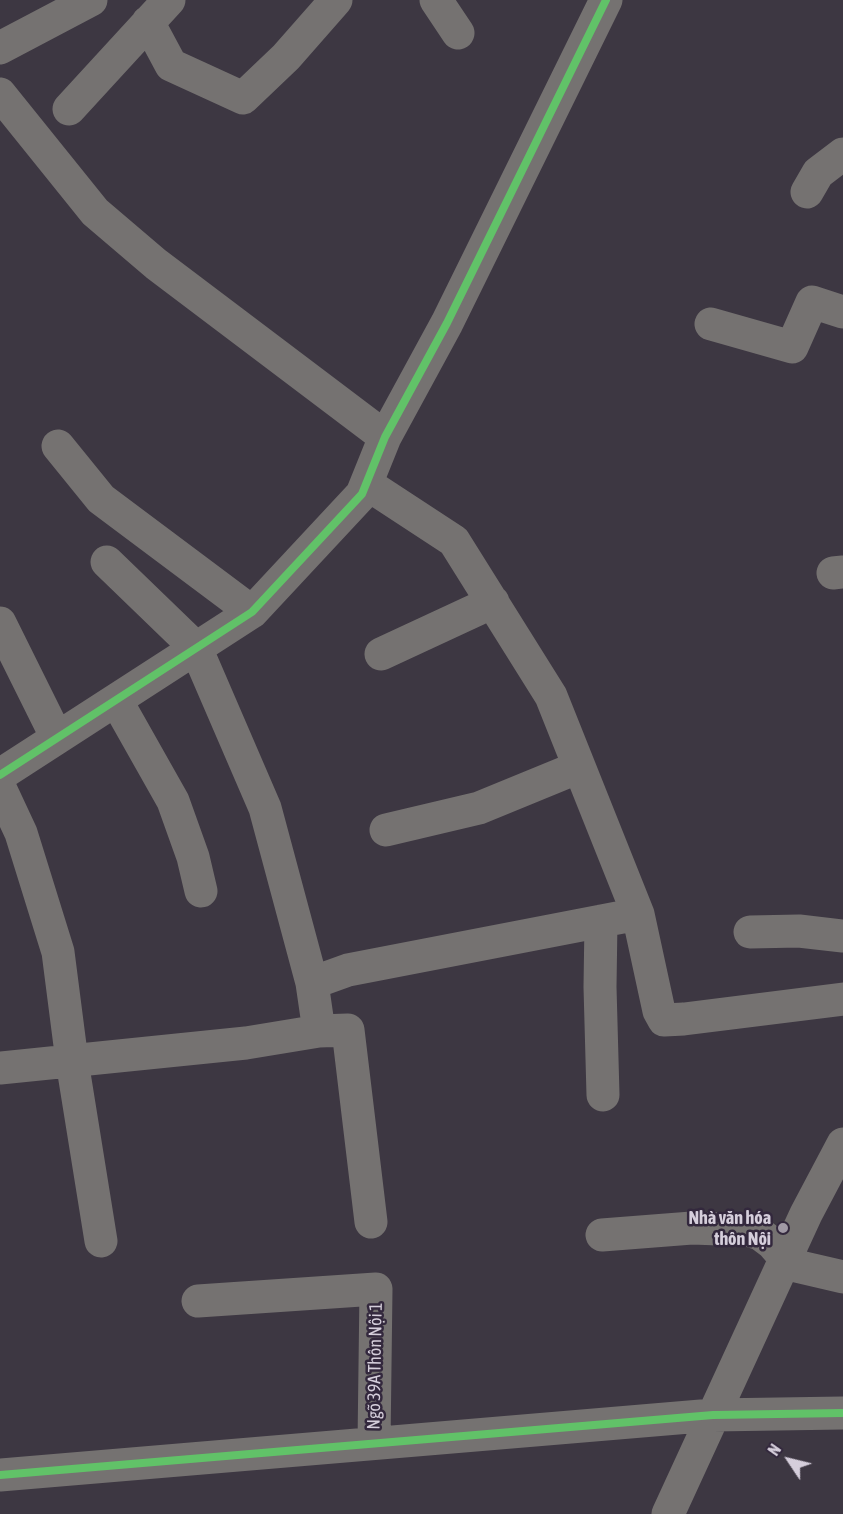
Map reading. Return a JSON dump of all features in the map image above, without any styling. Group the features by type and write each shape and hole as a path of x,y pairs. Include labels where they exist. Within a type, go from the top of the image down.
{"street":[{"path":"0,48 91,0"},
{"path":"159,11 171,64 243,98 286,57 336,0"},
{"path":"436,0 458,33"},
{"path":"0,775 252,612 362,494 368,484 385,437 447,323 606,0"},
{"path":"69,109 159,11"},
{"path":"1,97 95,212 156,264 385,437"},
{"path":"807,192 818,173 843,154"},
{"path":"711,324 792,347 812,302 843,312"},
{"path":"58,446 101,499 252,612"},
{"path":"368,484 454,541 551,696 638,914 659,1011 664,1020 843,999"},
{"path":"107,562 196,648 265,808 312,983 319,1031"},
{"path":"381,654 492,602"},
{"path":"0,623 57,738"},
{"path":"116,700 173,801 193,857 201,891"},
{"path":"386,830 478,808 579,766"},
{"path":"0,788 21,833 58,952 72,1061 101,1241"},
{"path":"312,983 348,970 638,914"},
{"path":"601,921 603,1095"},
{"path":"750,932 799,931 843,936"},
{"path":"0,1068 246,1043 319,1031 348,1030 371,1222"},
{"path":"668,1514 806,1214 843,1144"},
{"path":"602,1234 692,1228 748,1230 760,1234 772,1243 784,1261 843,1277"},
{"name":"Ngõ 39A Thôn Nội 1","path":"198,1301 376,1289 374,1443"},
{"path":"0,1474 713,1415 843,1413"}],"cycle path":[{"path":"0,775 252,612 362,494 385,437 447,323 606,0"},
{"path":"0,1475 713,1415 843,1413"}],"place":[{"name":"Nhà văn hóa thôn Nội","path":"783,1228"}]}
